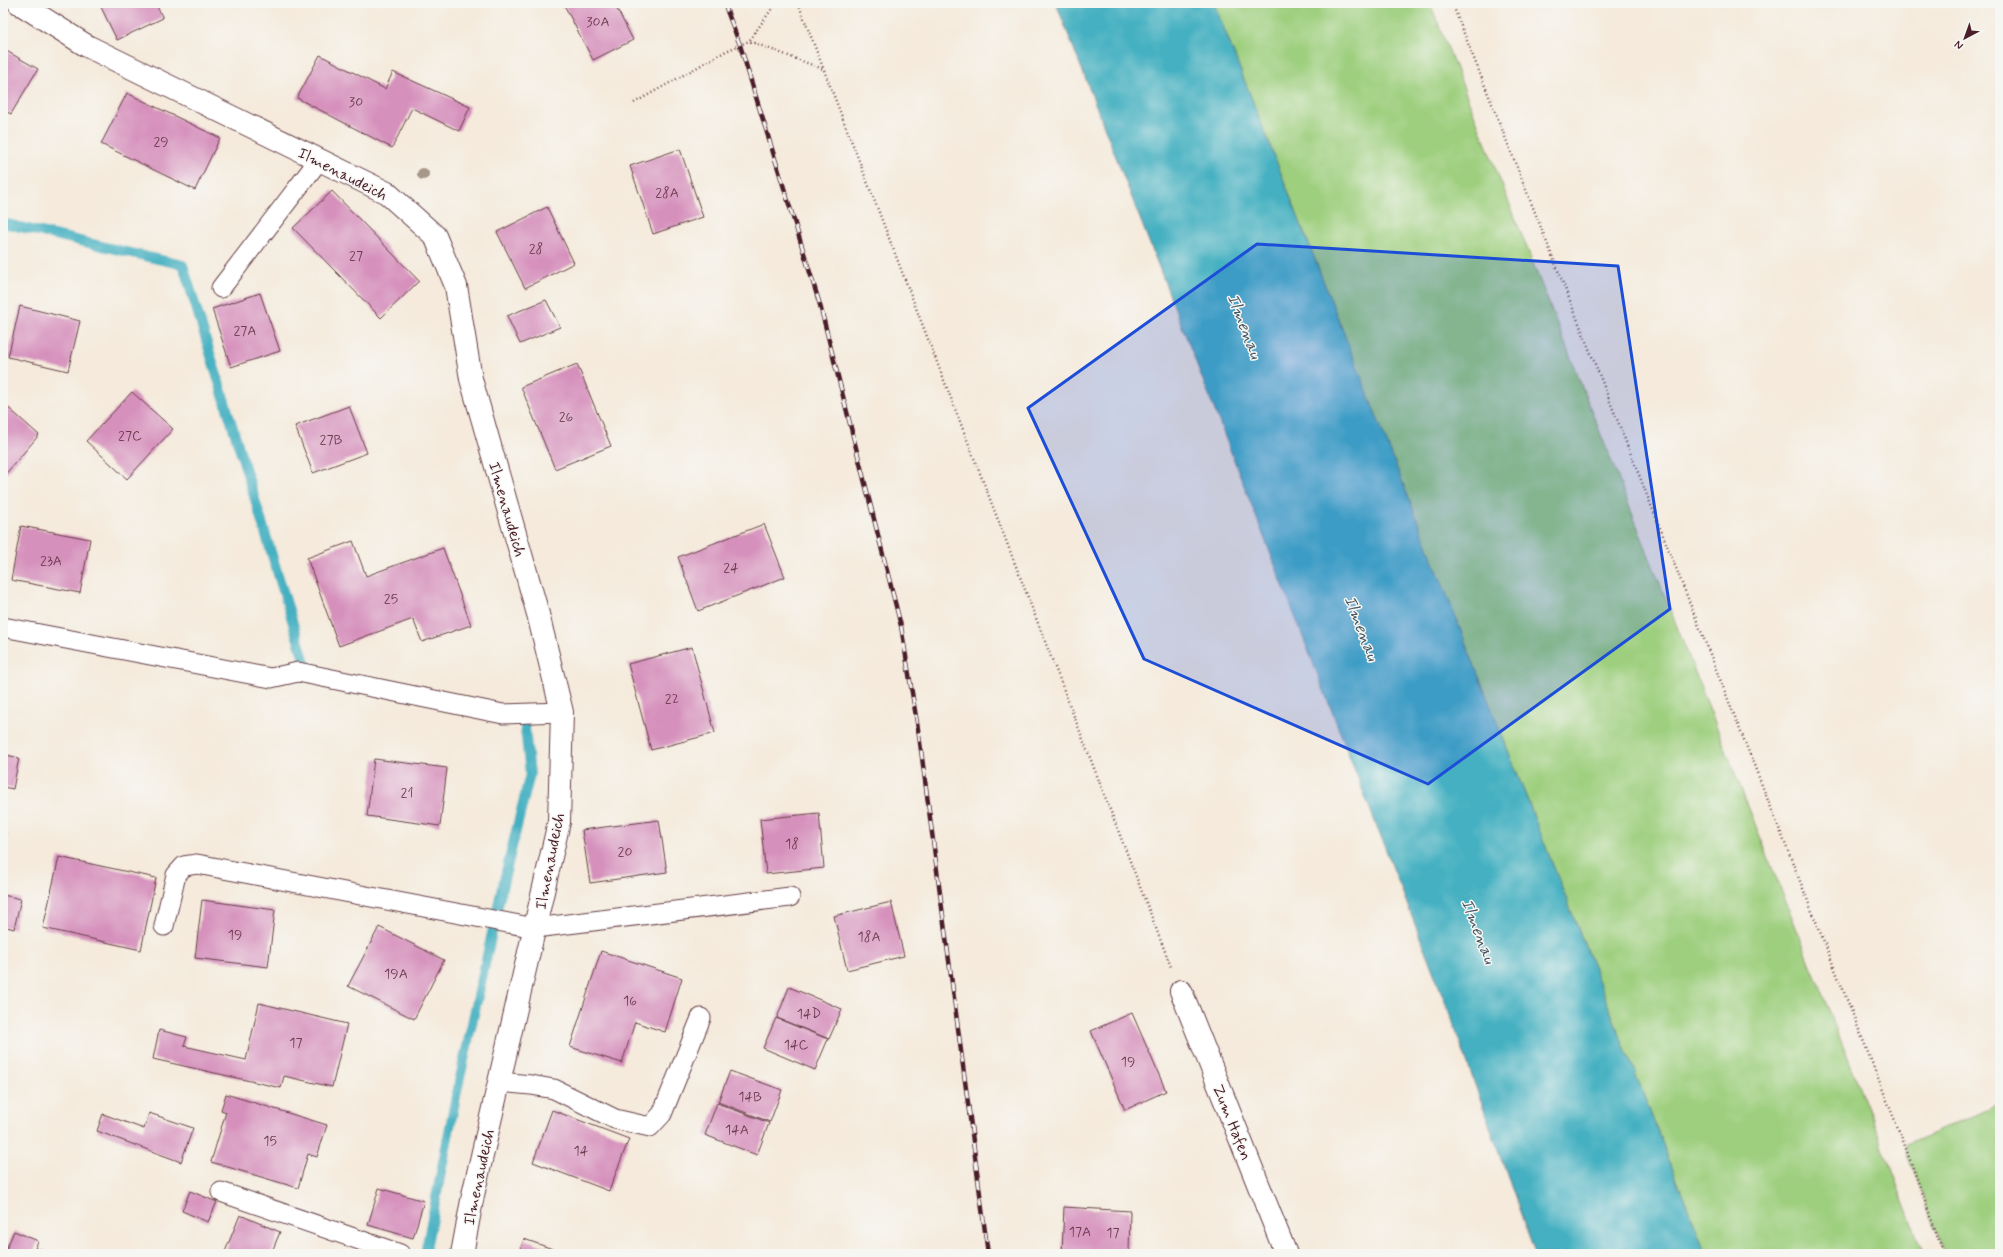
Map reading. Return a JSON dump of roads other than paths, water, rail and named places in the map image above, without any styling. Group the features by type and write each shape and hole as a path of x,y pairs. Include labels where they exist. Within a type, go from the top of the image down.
{"street":[{"name":"Ilmenaudeich","path":"19,3 87,46 387,193 434,236 456,286 471,379 538,614 562,712 559,822 473,1195 462,1254"},
{"name":"Zum Hafen","path":"1181,991 1286,1254"}],"lane":[{"path":"221,288 319,160"},
{"path":"3,627 271,678 298,672 510,713 562,712"},
{"path":"164,926 176,875 184,866 197,864 535,928 790,897"},
{"path":"499,1082 554,1089 615,1119 650,1128 662,1114 701,1018"},
{"path":"221,1192 400,1254"}],"water":[{"name":"Ilmenau","path":"1056,3 1214,3 1706,1254 1535,1254 1451,1017"}],"waterway":[{"path":"3,223 183,265 307,669 315,670"},
{"path":"425,1254 456,1096 501,892 530,774 523,710"}],"railway":[{"path":"724,3 740,45 820,305 901,626 919,735 988,1254"}]}
